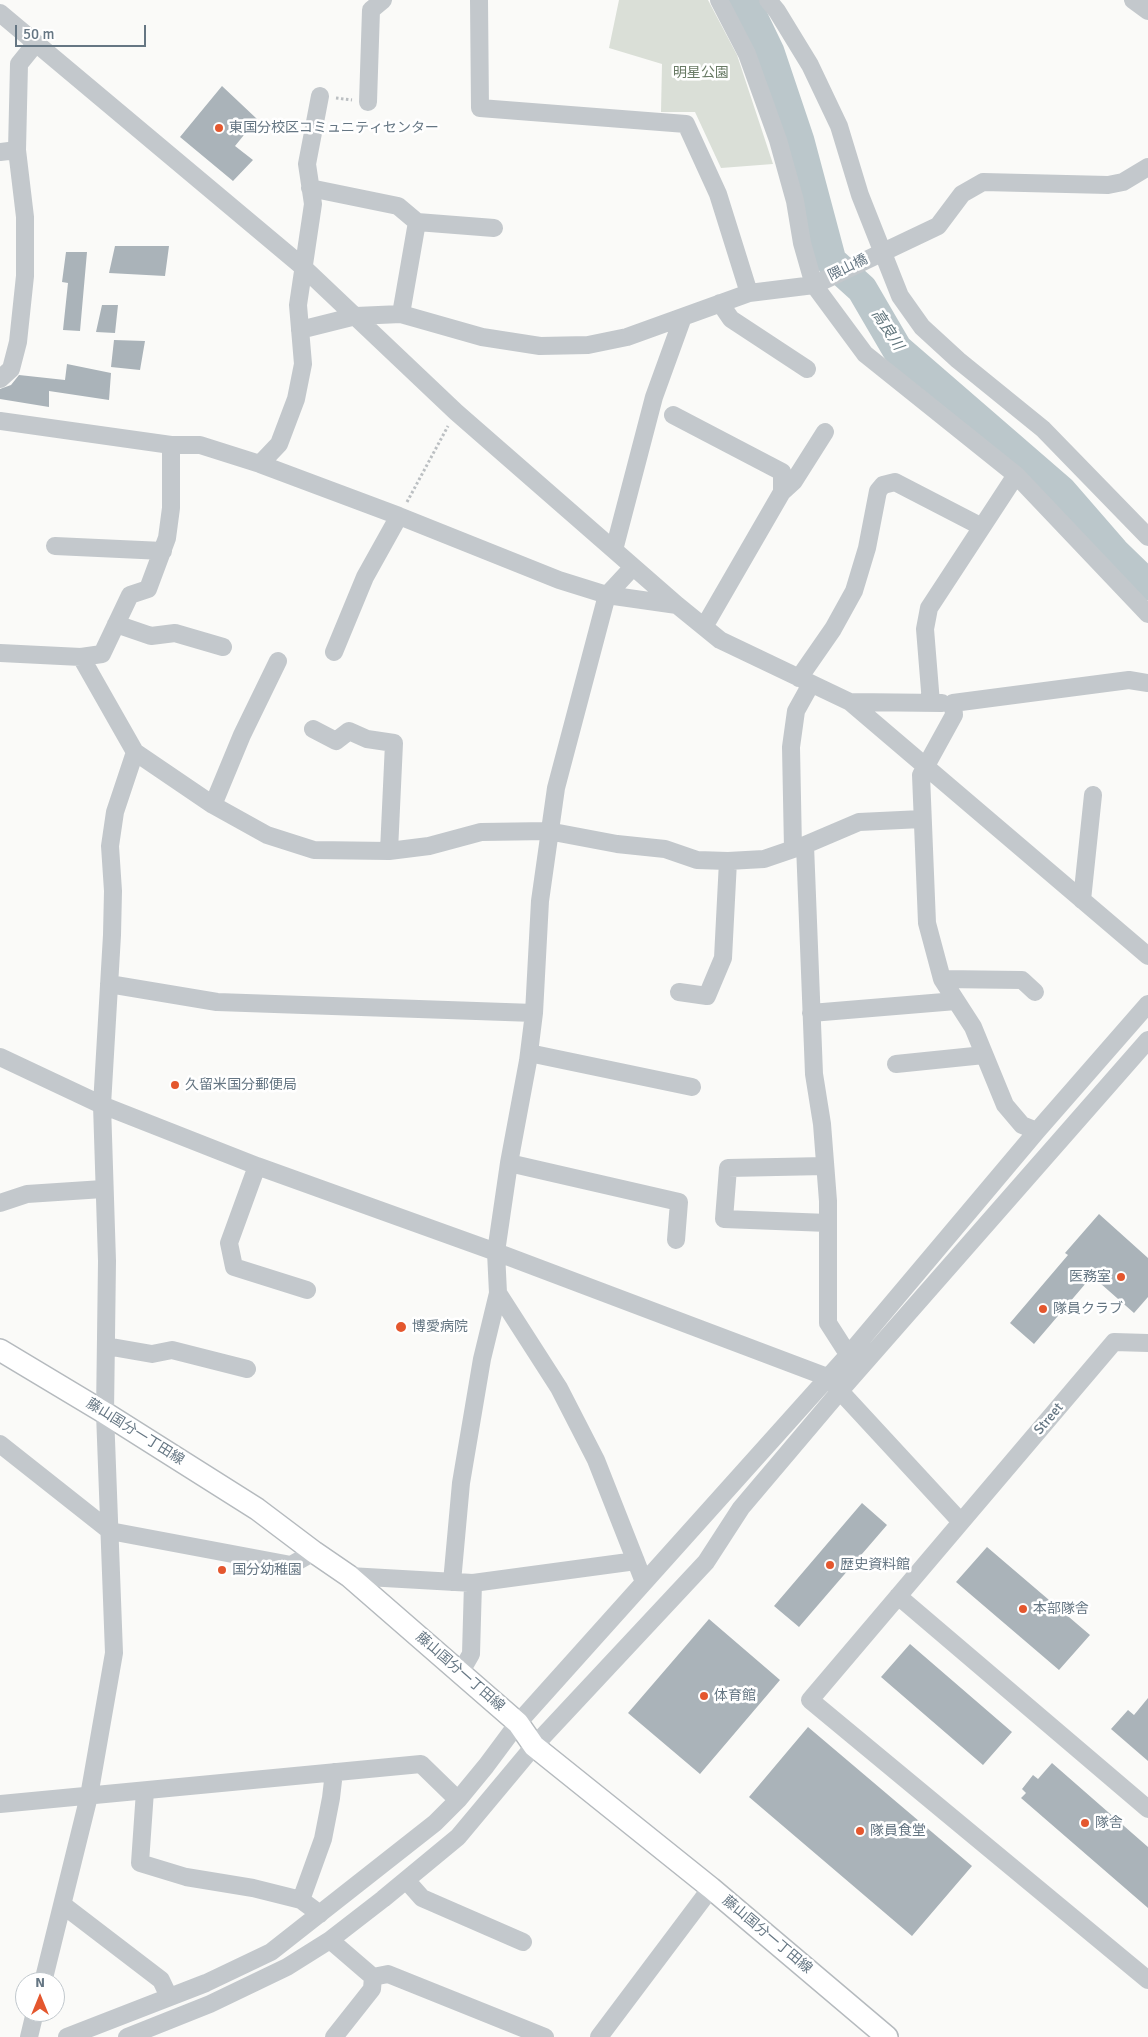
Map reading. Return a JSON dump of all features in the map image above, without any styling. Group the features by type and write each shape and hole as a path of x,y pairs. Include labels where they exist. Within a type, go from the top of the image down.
{"main road":[{"name":"藤山国分一丁田線","path":"0,1350 258,1509 349,1576 518,1723 534,1746 711,1888 887,2037"}],"street":[{"path":"368,102 370,10 383,0"},
{"path":"479,0 480,108 686,124 718,194 749,293"},
{"path":"719,0 747,54 778,140 795,201 802,243 814,285 865,354 1016,475 1148,614"},
{"path":"768,0 778,11 810,65 839,126 860,195 900,296 922,327 958,360 1043,429 1148,537"},
{"path":"1133,0 1148,10"},
{"path":"0,13 303,267 456,412 677,605 720,640 850,702 1148,956"},
{"path":"0,379 11,370 18,342 24,276 25,217 9,150 19,64 36,43"},
{"path":"260,464 279,444 296,399 302,364 298,305 312,204 307,164 320,96"},
{"name":"隈山橋","path":"300,330 356,316 401,314 482,337 540,346 588,345 628,337 749,293 814,285 938,226 962,194 982,182 1108,185 1123,182 1148,167"},
{"path":"310,188 398,206 417,222 494,228"},
{"path":"401,314 417,222"},
{"path":"720,303 731,319 807,369"},
{"path":"614,550 654,397 683,317"},
{"path":"673,415 782,472 782,492"},
{"path":"0,421 171,445 200,445 260,464 399,516 559,580 607,595 677,605"},
{"path":"704,627 782,492 794,481 825,432"},
{"path":"0,652 81,657 102,654 130,595 148,590 168,538 171,508 171,445"},
{"path":"931,703 925,629 929,608 1016,475"},
{"path":"850,1353 844,1348 828,1323 828,1223 825,1166 822,1124 814,1074 791,747 796,711 805,681 854,591 867,548 878,491 883,485 895,482 982,527"},
{"path":"334,652 365,577 399,516"},
{"path":"55,546 163,551"},
{"path":"452,1582 461,1483 482,1359 498,1294 496,1252 509,1163 529,1053 534,1012 540,901 548,831 556,788 607,595 633,567"},
{"path":"116,624 151,636 174,633 223,647"},
{"path":"81,657 135,752 214,805 267,834 314,850 389,851 429,846 481,832 548,831 618,844 665,849 698,860 728,861 764,859 799,847 859,822 922,819"},
{"path":"214,805 242,735 278,661"},
{"path":"850,702 953,703 1129,680 1148,683"},
{"path":"953,703 954,715 921,775 928,923 942,979 973,1027 1005,1105 1022,1125 1037,1132"},
{"path":"313,729 336,741 349,731 367,739 394,743 389,851"},
{"path":"46,1972 89,1796 114,1653 104,1413 107,1261 103,1189 102,1105 113,891 110,846 115,812 135,752"},
{"path":"1082,900 1093,795"},
{"path":"679,992 707,996 723,958 728,861"},
{"path":"942,979 1022,980 1035,992"},
{"path":"109,984 217,1002 534,1012"},
{"path":"811,1013 956,1002"},
{"path":"67,2037 206,1983 271,1952 435,1823 458,1800 518,1723 850,1353 1148,1004"},
{"path":"127,2037 227,1995 287,1966 330,1940 458,1837 534,1746 706,1562 741,1508 840,1391 1148,1040"},
{"path":"529,1053 692,1087"},
{"path":"896,1064 984,1055"},
{"path":"0,1057 102,1105 257,1166 496,1252 827,1377 961,1522 810,1700 1148,1980"},
{"path":"509,1163 679,1202 676,1240"},
{"path":"257,1166 229,1243 234,1267 307,1290"},
{"path":"825,1166 728,1168 724,1220 828,1223"},
{"path":"0,1203 27,1194 103,1189"},
{"path":"498,1294 559,1388 596,1460 644,1582"},
{"name":"Street","path":"961,1522 1114,1342 1148,1343"},
{"path":"106,1346 152,1354 172,1350 247,1370"},
{"path":"0,1444 110,1531 290,1565 314,1552"},
{"path":"349,1576 473,1583 636,1561"},
{"path":"460,1673 471,1654 473,1583"},
{"path":"898,1596 1148,1809"},
{"path":"0,1804 421,1764 458,1800"},
{"path":"301,1900 323,1839 334,1772"},
{"path":"145,1790 140,1863 186,1877 253,1888 301,1900 320,1914"},
{"path":"406,1880 422,1898 523,1942"},
{"path":"599,2037 711,1888"},
{"path":"63,1905 161,1980 169,1997"},
{"path":"330,1940 373,1977"},
{"path":"373,1977 388,1974 545,2037"},
{"path":"334,2037 372,1989 373,1977"},
{"path":"29,2037 33,2022"}],"path":[{"path":"320,96 368,102"},
{"path":"399,516 456,412"}],"green space":[{"name":"明星公園","path":"619,0 708,0 737,55 773,164 721,168 695,112 661,112 662,64 609,48"}],"building":[{"name":"東国分校区コミュニティセンター","path":"222,86 257,119 235,146 253,160 233,181 180,137"},
{"path":"115,246 169,246 165,276 109,273"},
{"path":"66,252 87,252 80,331 63,330 68,283 62,282"},
{"path":"102,305 118,305 115,333 96,332"},
{"path":"114,340 145,341 140,370 111,367"},
{"path":"67,364 111,373 109,400 49,391 49,407 0,399 0,389 11,385 19,375 65,380"},
{"name":"医務室","path":"1099,1214 1148,1258 1148,1297 1134,1313 1092,1276 1034,1344 1010,1323 1068,1255 1065,1253"},
{"name":"歴史資料館","path":"862,1503 887,1525 799,1627 774,1606"},
{"name":"本部隊舎","path":"987,1547 1090,1635 1059,1670 956,1582"},
{"name":"体育館","path":"709,1619 780,1680 700,1774 628,1713"},
{"path":"910,1644 1012,1732 983,1765 881,1677"},
{"path":"1148,1698 1148,1761 1111,1729 1128,1710 1134,1715"},
{"name":"隊員食堂","path":"808,1727 972,1866 912,1936 749,1797"},
{"name":"隊舎","path":"1052,1763 1148,1847 1148,1908 1021,1798 1026,1793 1022,1789 1033,1775 1038,1779"}],"waterway":[{"name":"高良川","path":"744,0 769,52 799,141 831,261 862,289 897,349 1061,491 1114,552 1148,585"}],"place":[{"name":"東国分校区コミュニティセンター","path":"219,128"},
{"name":"久留米国分郵便局","path":"175,1085"},
{"name":"医務室","path":"1121,1277"},
{"name":"隊員クラブ","path":"1043,1309"},
{"name":"博愛病院","path":"401,1327"},
{"name":"歴史資料館","path":"830,1565"},
{"name":"国分幼稚園","path":"222,1570"},
{"name":"本部隊舎","path":"1023,1609"},
{"name":"体育館","path":"704,1696"},
{"name":"隊舎","path":"1085,1823"},
{"name":"隊員食堂","path":"860,1831"}]}
